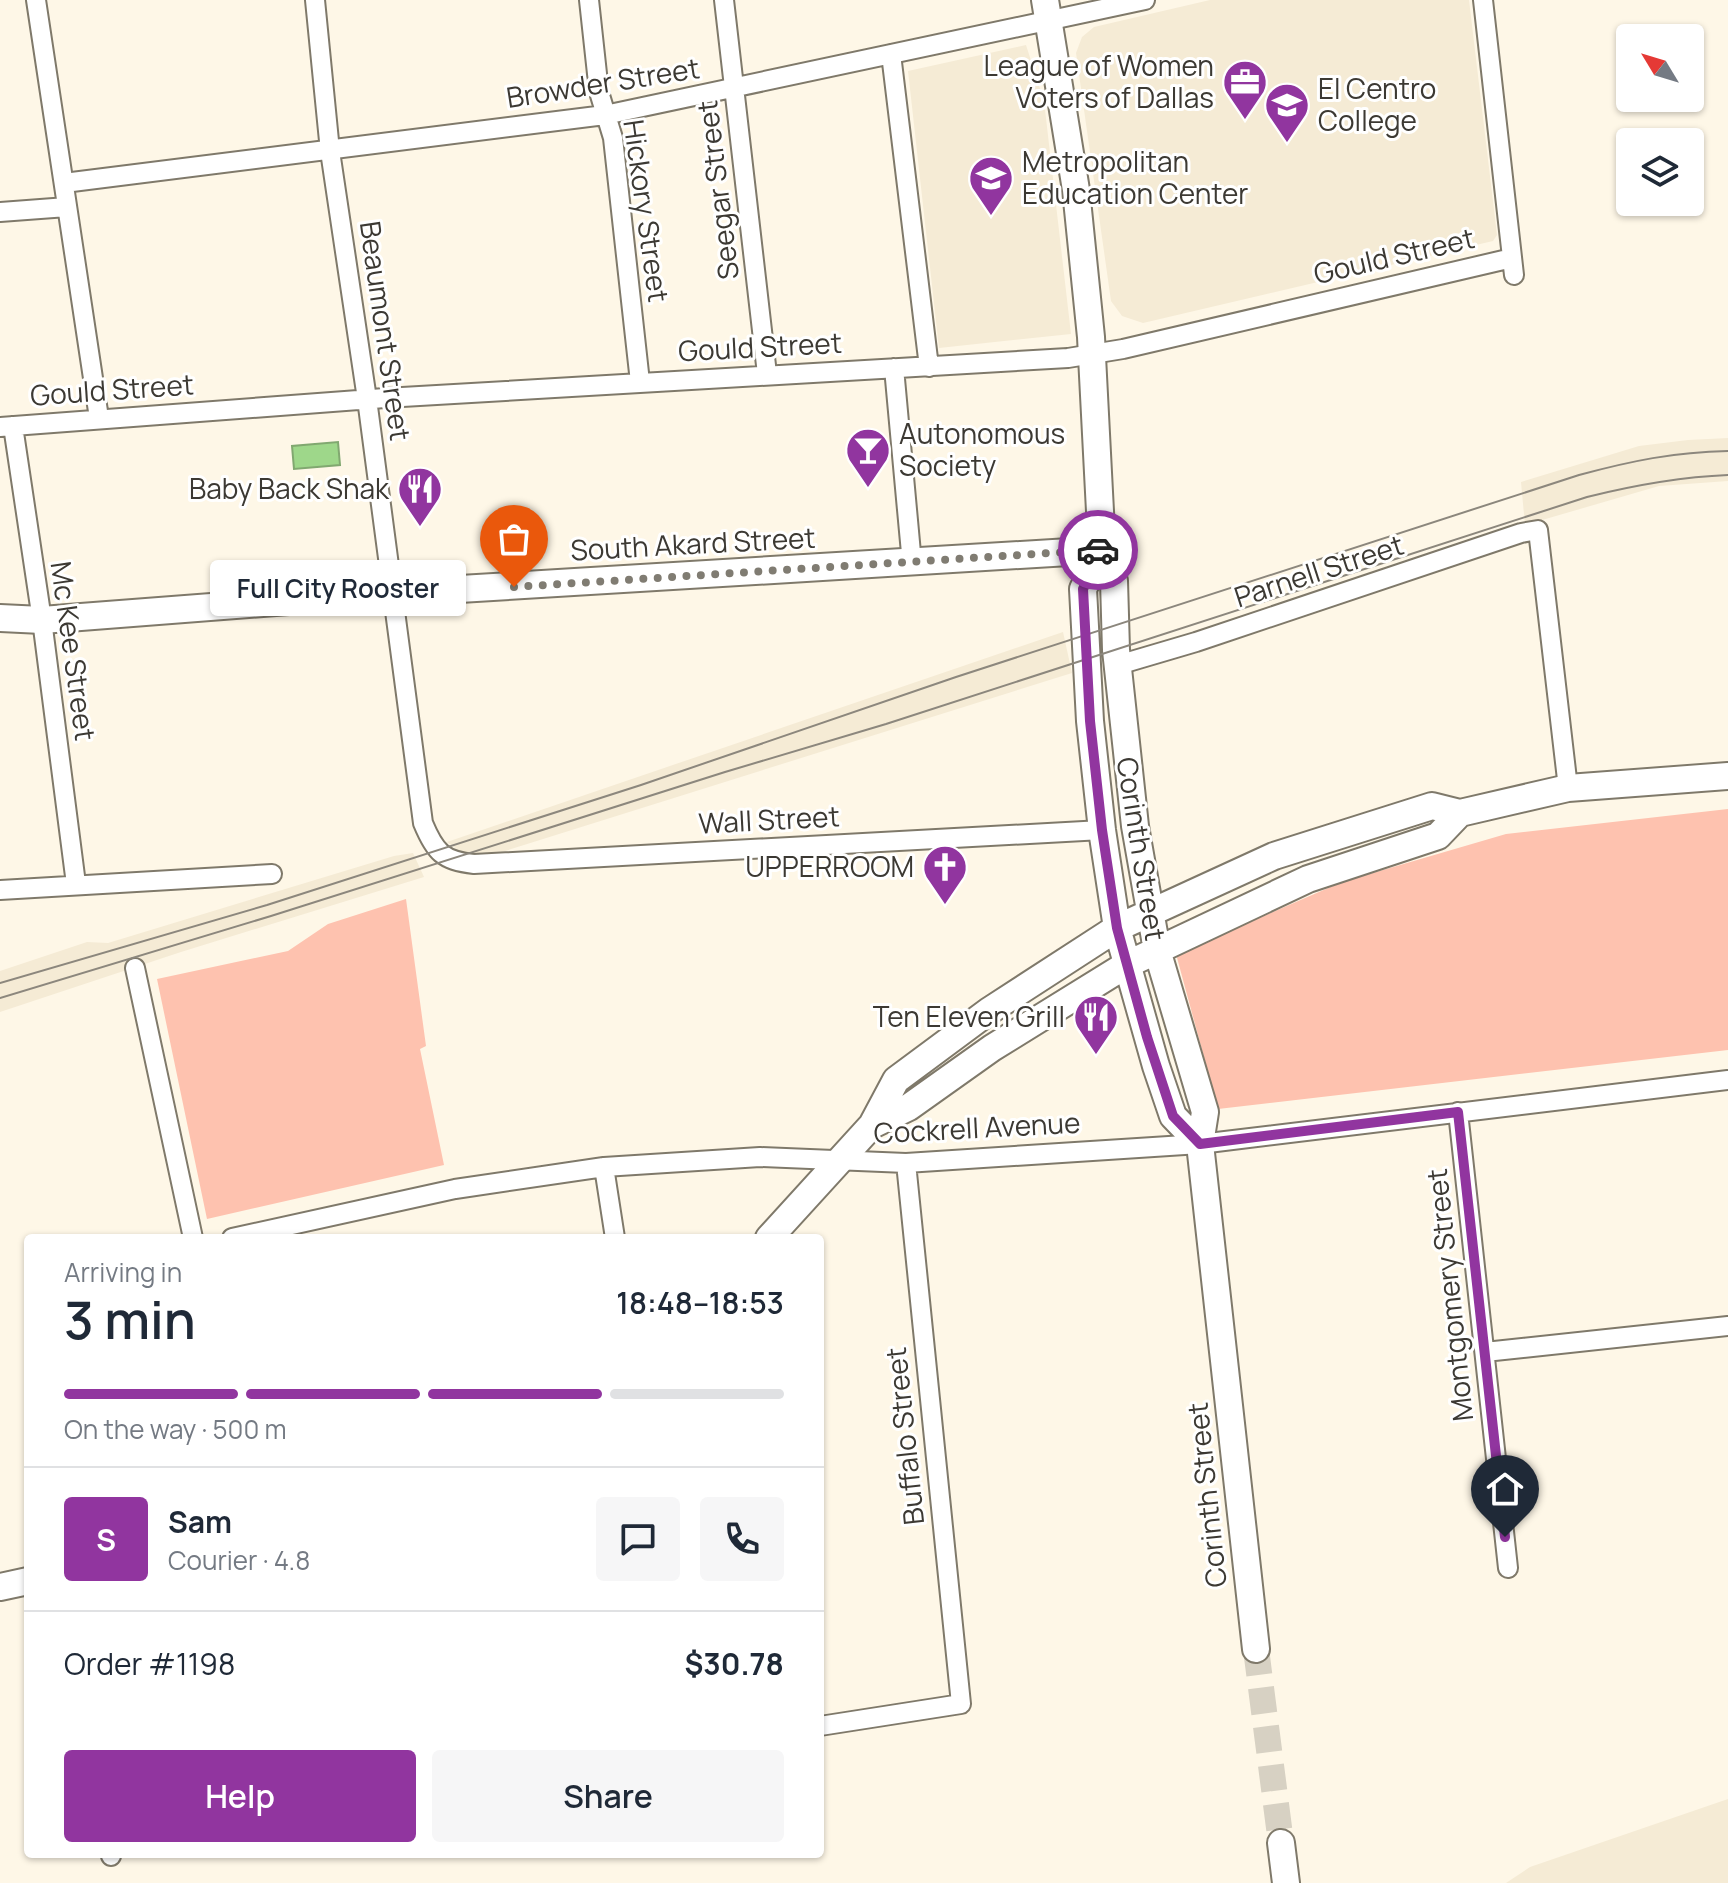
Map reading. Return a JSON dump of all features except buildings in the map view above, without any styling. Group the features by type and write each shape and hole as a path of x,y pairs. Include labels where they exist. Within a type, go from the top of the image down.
{"main road":[{"name":"Corinth Street","path":"1047,11 1076,190 1092,355 1102,550 1114,581 1118,665 1135,826 1157,950 1205,1112 1200,1144 1256,1649"},
{"name":"Corinth Street","path":"1102,550 1083,589 1090,721 1117,928 1173,1116 1200,1144"},
{"name":"South Akard Street","path":"0,618 42,620 393,593 912,564 1102,550"},
{"path":"773,1234 872,1125 896,1080 989,1011 1117,928 1274,856 1432,806 1460,813 1568,788 1728,776"},
{"path":"872,1125 909,1107 992,1048 1126,965 1308,879 1438,836 1460,813"},
{"path":"0,1587 24,1582"},
{"path":"1281,1843 1286,1883"}],"street":[{"path":"36,0 99,418"},
{"name":"Beaumont Street","path":"315,0 330,151 367,399 423,823 431,843 442,855"},
{"name":"Hickory Street","path":"589,0 599,92 613,138 640,382"},
{"name":"Seegar Street","path":"724,0 767,374"},
{"name":"Browder Street","path":"64,183 605,115 891,54 1047,11 1145,0"},
{"name":"Gould Street","path":"6,426 367,399 1092,355 1513,266 1483,0"},
{"path":"891,54 929,367"},
{"path":"0,212 67,207"},
{"path":"894,368 912,564"},
{"name":"Mc Kee Street","path":"6,426 42,620 76,884"},
{"name":"Parnell Street","path":"1118,665 1538,530 1568,788"},
{"name":"Wall Street","path":"442,855 458,863 474,864 1102,830"},
{"path":"0,890 272,874"},
{"path":"135,968 192,1234"},
{"name":"Cockrell Avenue","path":"250,1234 455,1189 604,1167 760,1157 906,1163 1200,1144 1728,1080"},
{"name":"Montgomery Street","path":"1458,1112 1508,1568"},
{"name":"Buffalo Street","path":"824,1725 961,1704 906,1163"},
{"path":"604,1167 614,1234"},
{"path":"1485,1352 1728,1326"}],"shaded area":[{"name":"El Centro College","path":"1210,0 1469,0 1497,235 1493,241 1143,323 1122,316 1111,301 1076,53 1082,37 1094,27"},
{"name":"Metropolitan Education Center","path":"1026,45 1044,101 1071,334 939,348 908,71"},
{"path":"1728,438 1728,481 1659,486 1525,525 1521,482 1639,446"},
{"path":"338,442 340,465 294,469 292,446"},
{"path":"1063,632 1072,673 473,861 447,842"},
{"path":"1728,809 1728,1050 1218,1109 1176,954 1342,882 1506,834"},
{"path":"413,853 424,877 0,1012 0,971 87,942 108,943 394,856"},
{"path":"406,899 426,1046 420,1049 444,1165 207,1219 157,979 288,951 328,924"},
{"path":"1728,1799 1728,1883 1506,1883 1530,1867"}],"tunnel":[{"path":"1256,1649 1281,1843"}],"tram line":[{"path":"0,983 267,905 641,785 956,677 1579,475 1653,458 1728,451"},
{"path":"0,998 886,724 1587,497 1657,482 1728,475"}],"way so far":[{"path":"514,587 1098,550"}],"place":[{"name":"League of Women Voters of Dallas","path":"1245,121"},
{"name":"El Centro College","path":"1287,144"},
{"name":"Metropolitan Education Center","path":"991,217"},
{"name":"Autonomous Society","path":"868,489"},
{"name":"Baby Back Shak","path":"420,528"},
{"name":"Full City Rooster","path":"514,587"},
{"name":"UPPERROOM","path":"945,906"},
{"name":"Ten Eleven Grill","path":"1096,1056"}],"route":[{"path":"1098,550 1102,550 1083,589 1090,721 1102,830 1117,928 1173,1116 1200,1144 1458,1112 1505,1537"}]}
